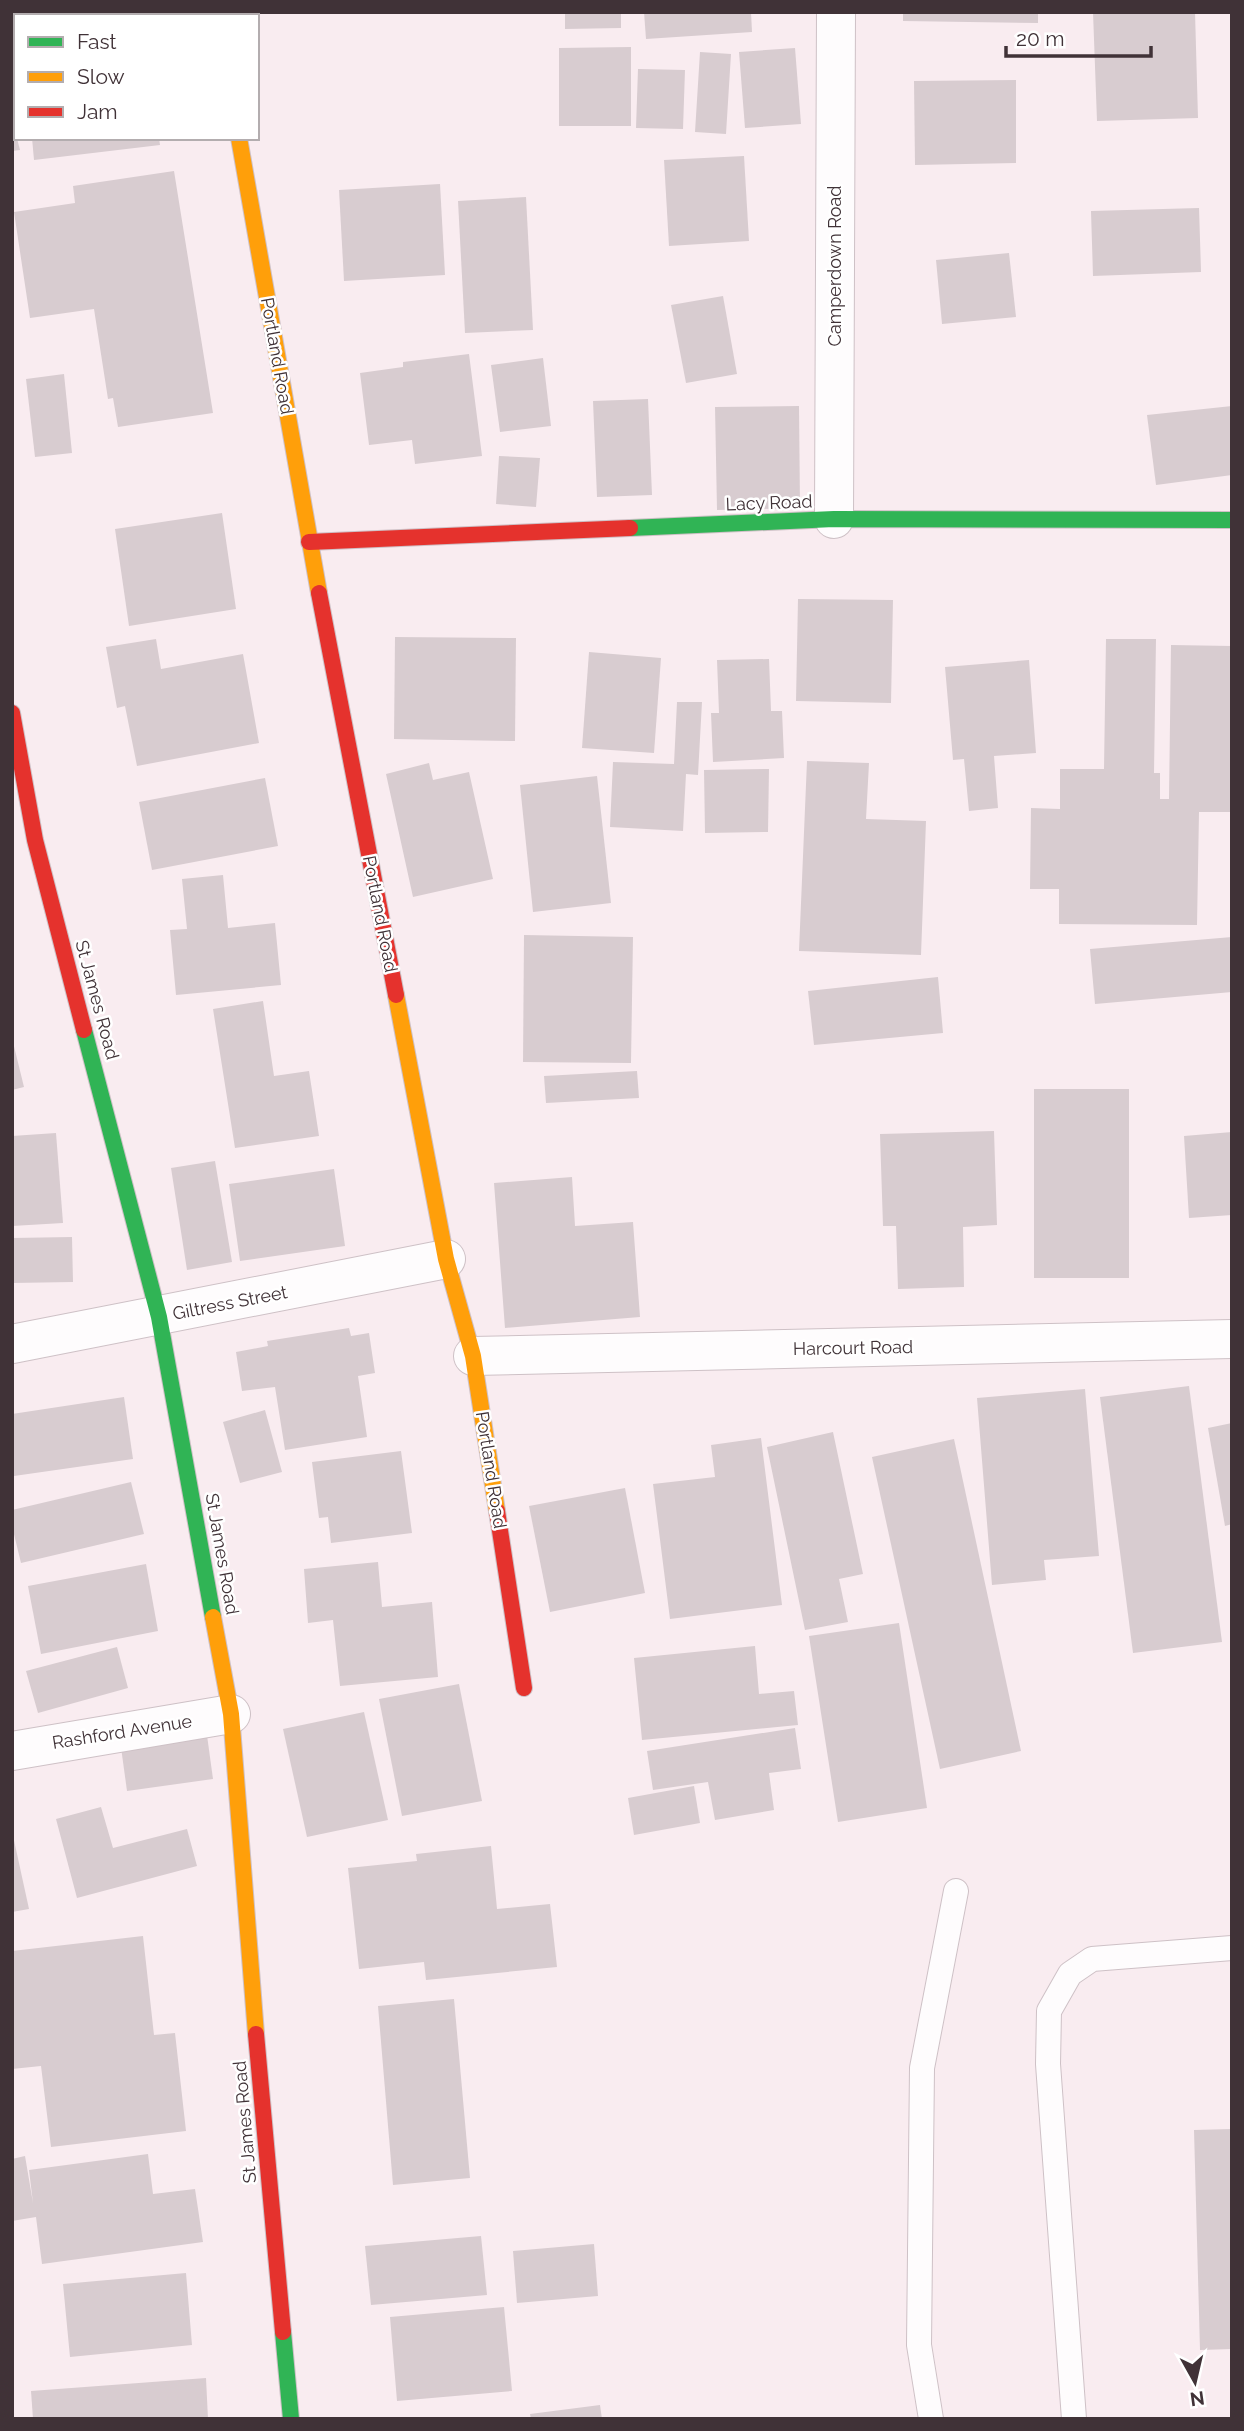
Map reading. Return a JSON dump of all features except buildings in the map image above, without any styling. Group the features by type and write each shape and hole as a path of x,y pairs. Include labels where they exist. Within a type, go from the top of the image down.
{"street":[{"name":"Camperdown Road","path":"834,519 836,12"},
{"name":"Portland Road","path":"239,140 309,542 446,1259 473,1356 524,1688"},
{"name":"Lacy Road","path":"309,542 834,519 1232,520"},
{"name":"St James Road","path":"12,713 24,842 159,1317 231,1714 258,2064 291,2419"},
{"name":"Giltress Street","path":"12,1345 446,1259"},
{"name":"Harcourt Road","path":"473,1356 1232,1339"},
{"name":"Rashford Avenue","path":"12,1751 231,1714"}],"lane":[{"path":"931,2419 919,2345 922,2068 956,1891"},
{"path":"1074,2419 1048,2064 1049,2011 1070,1974 1092,1959 1232,1948"}],"traffic: fast":[{"path":"630,528 834,519 1232,520"},
{"path":"84,1030 159,1317 213,1617"},
{"path":"283,2332 291,2419"}],"traffic: slow":[{"path":"239,140 319,593"},
{"path":"396,995 446,1259 473,1356 497,1511"},
{"path":"213,1617 231,1714 256,2034"}],"traffic: jam":[{"path":"309,542 630,528"},
{"path":"319,593 396,995"},
{"path":"12,713 35,840 84,1030"},
{"path":"497,1511 524,1688"},
{"path":"256,2034 283,2332"}]}
